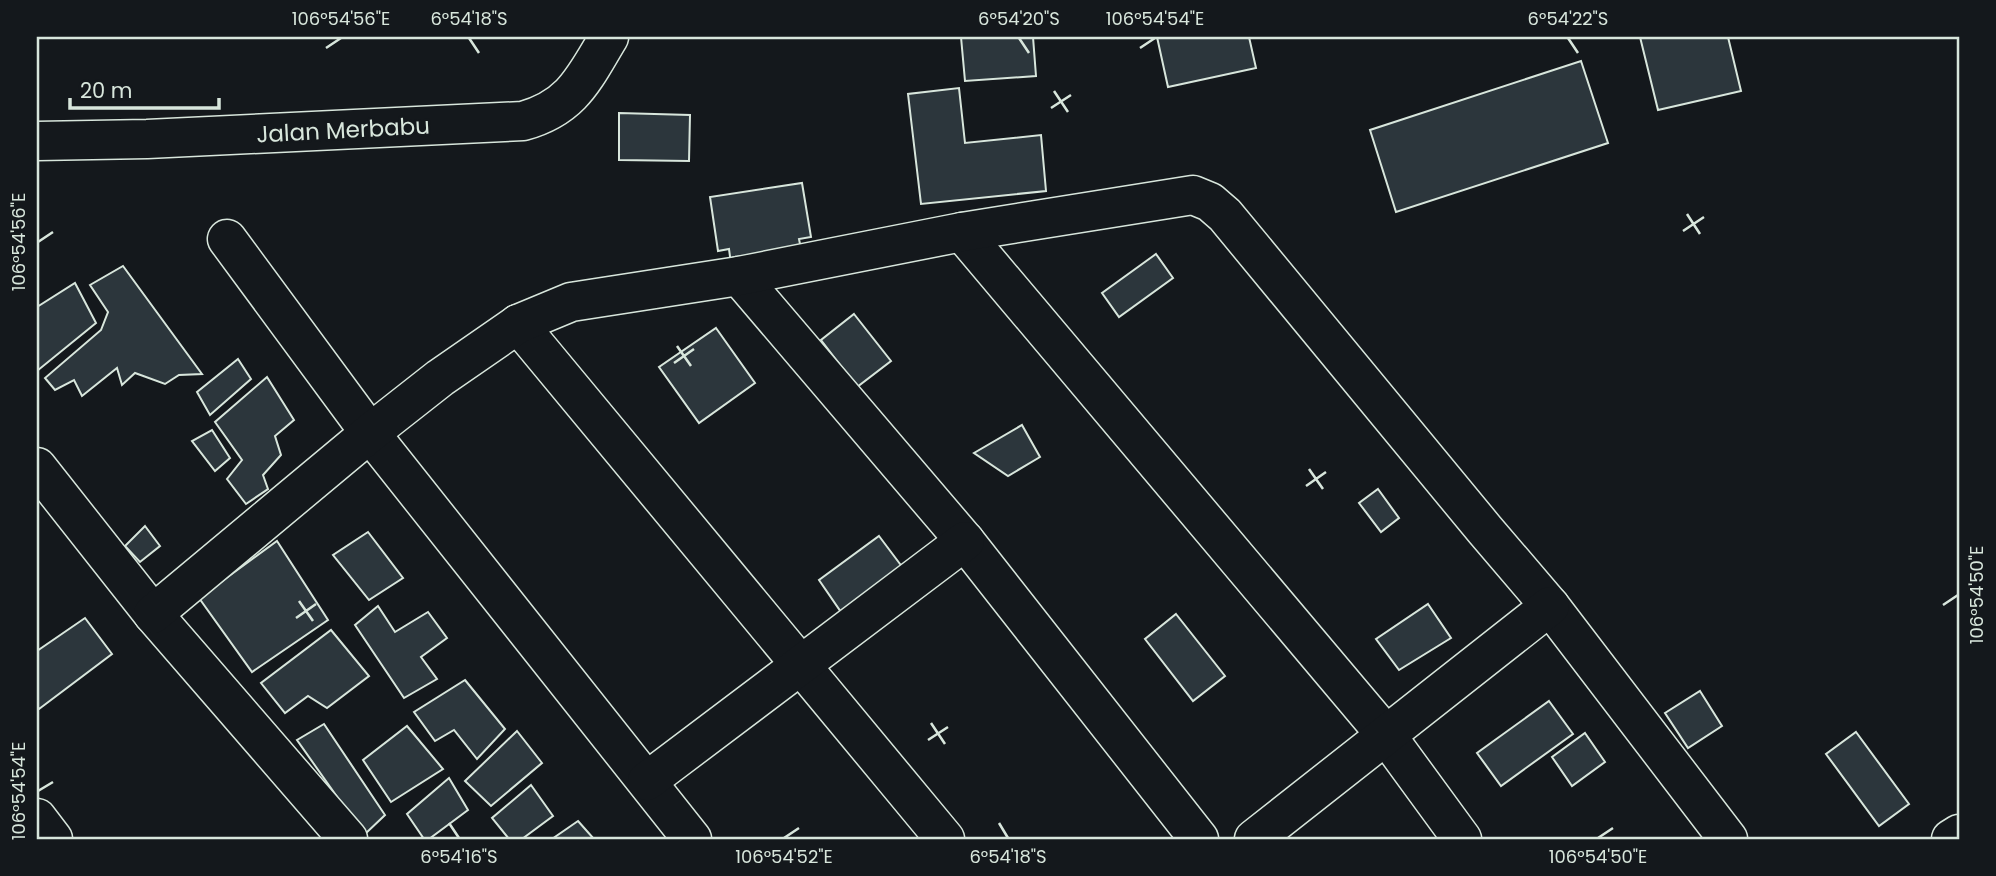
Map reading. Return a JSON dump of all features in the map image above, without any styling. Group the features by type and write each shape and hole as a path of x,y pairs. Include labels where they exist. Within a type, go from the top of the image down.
{"street":[{"name":"Jalan Merbabu","path":"37,141 147,139 523,121 544,115 564,102 581,85 609,37"},
{"path":"153,614 440,378 517,324 571,302 739,276 962,232 1193,195 1210,202 1226,215 1550,606 1728,839"},
{"path":"962,232 1386,735 1462,839"},
{"path":"226,239 370,433 692,839"},
{"path":"739,276 965,541 1199,839"},
{"path":"517,324 945,839"},
{"path":"37,467 153,614 348,839"},
{"path":"647,781 965,541"},
{"path":"1254,839 1550,606"},
{"path":"37,818 53,839"},
{"path":"1951,839 1959,834"}],"building":[{"path":"961,37 1033,37 1036,76 965,81"},
{"path":"1157,37 1249,37 1256,68 1168,87"},
{"path":"1640,37 1728,37 1741,91 1658,110"},
{"path":"1581,61 1608,143 1396,212 1370,130"},
{"path":"959,88 965,143 1041,135 1046,191 921,204 908,94"},
{"path":"619,113 690,115 689,161 619,160"},
{"path":"802,183 811,237 799,239 802,254 731,264 729,249 718,251 710,197"},
{"path":"1156,254 1173,278 1119,317 1102,293"},
{"path":"123,266 202,374 179,375 165,384 135,373 122,385 117,368 82,396 74,380 55,390 45,378 101,330 108,312 90,285"},
{"path":"75,283 96,323 37,371 37,307"},
{"path":"854,314 891,361 857,387 821,340"},
{"path":"716,328 755,383 699,423 659,367"},
{"path":"238,359 251,379 210,415 197,392"},
{"path":"267,377 294,420 275,436 281,455 263,475 268,489 246,504 227,479 242,460 215,422"},
{"path":"1022,425 1040,457 1008,476 974,453"},
{"path":"212,430 230,458 215,471 192,441"},
{"path":"1378,489 1399,518 1381,532 1359,503"},
{"path":"145,526 160,546 140,562 125,546"},
{"path":"368,532 403,578 369,600 333,555"},
{"path":"879,536 903,568 841,612 819,580"},
{"path":"277,541 328,620 252,672 199,598"},
{"path":"1428,604 1451,638 1399,670 1376,639"},
{"path":"378,606 395,632 428,612 447,638 421,657 437,679 404,698 355,625"},
{"path":"1176,614 1225,676 1193,701 1145,639"},
{"path":"85,618 112,654 39,709 37,651"},
{"path":"331,630 369,676 327,708 308,696 285,713 261,683"},
{"path":"465,680 505,729 477,759 454,730 435,741 414,712"},
{"path":"1700,691 1722,726 1688,748 1665,713"},
{"path":"1549,701 1573,734 1501,786 1477,753"},
{"path":"324,724 385,815 364,835 297,740"},
{"path":"407,726 443,769 391,802 363,760"},
{"path":"517,731 542,763 491,806 465,781"},
{"path":"1856,732 1909,804 1879,826 1826,754"},
{"path":"1585,733 1605,762 1572,786 1552,757"},
{"path":"449,778 468,810 429,839 424,839 407,814"},
{"path":"531,785 553,816 522,839 509,839 492,818"},
{"path":"578,821 594,839 552,839"}]}
